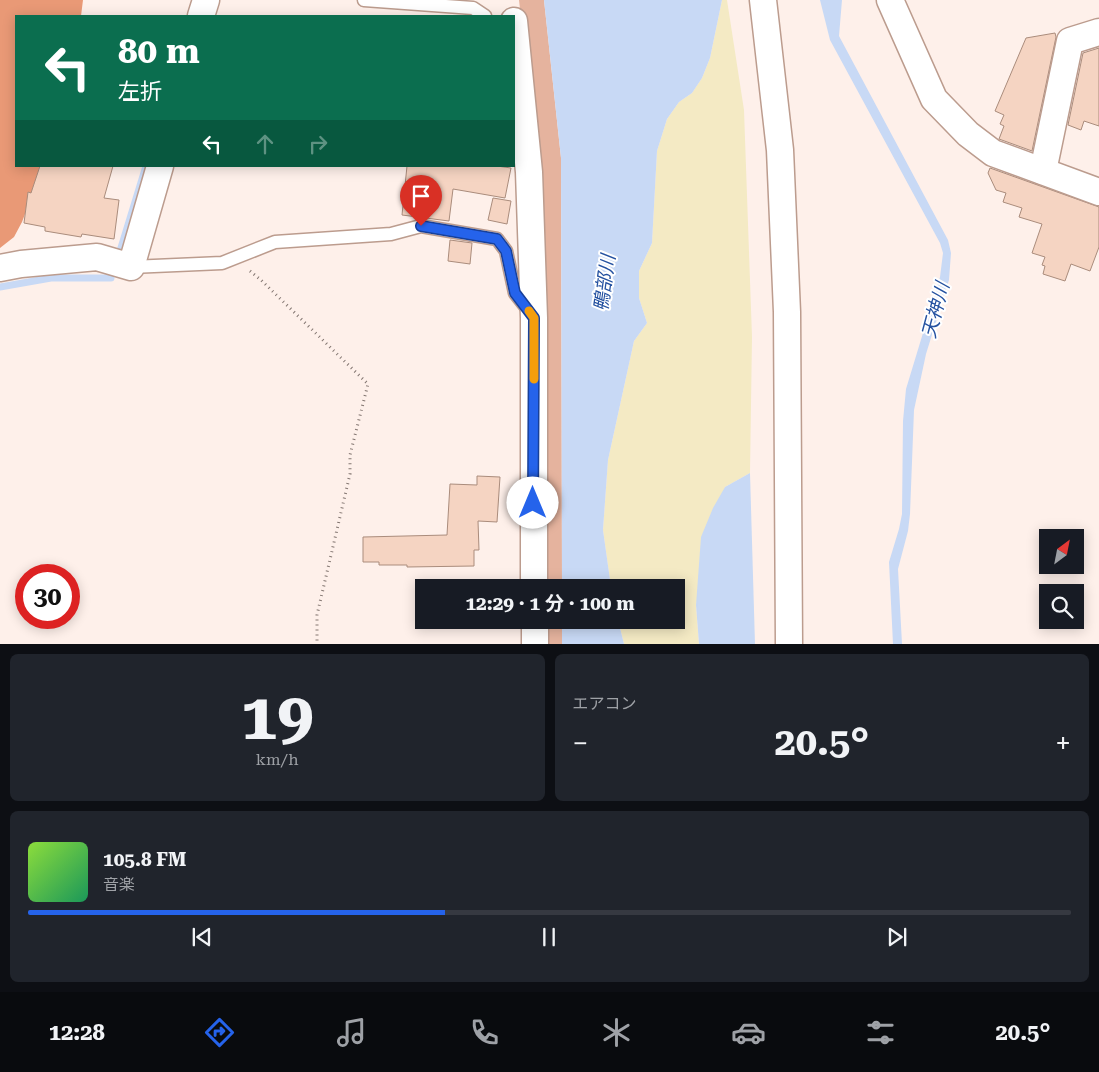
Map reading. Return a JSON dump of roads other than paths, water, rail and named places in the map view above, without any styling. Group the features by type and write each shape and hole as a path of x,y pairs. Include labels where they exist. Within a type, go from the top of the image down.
{"street":[{"path":"201,15 206,0"},
{"path":"512,0 513,15"},
{"path":"763,0 780,150 787,312 789,644"},
{"path":"890,0 934,99 968,134 993,153 1099,192"},
{"path":"1043,171 1070,41 1099,32"},
{"path":"515,41 519,123 529,172 534,318 534,579"},
{"path":"0,268 20,264 97,257 131,267 160,167"},
{"path":"535,629 536,644"}],"lane":[{"path":"364,0 473,8 484,15"},
{"path":"131,267 222,263 275,242 391,234 421,226 497,239 506,251 515,293 534,318"}],"water":[{"name":"鴨部川","path":"544,0 722,0 710,58 702,78 692,93 679,102 667,119 657,151 652,243 639,271 639,298 647,323 634,341 608,460 603,530 610,579 562,579 561,158"},
{"name":"天神川","path":"820,0 842,0 839,36 948,240 951,253 949,280 926,354 914,410 910,514 908,531 898,569 902,644 893,644 889,562 902,514 903,421 906,389 940,277 943,253 940,243 830,40"},
{"path":"750,473 755,644 699,644 696,605 701,537 713,508 725,487"},
{"path":"562,629 620,629 624,644 562,644"}],"waterway":[{"path":"120,251 146,167"},
{"path":"0,287 51,278 111,278"}]}
